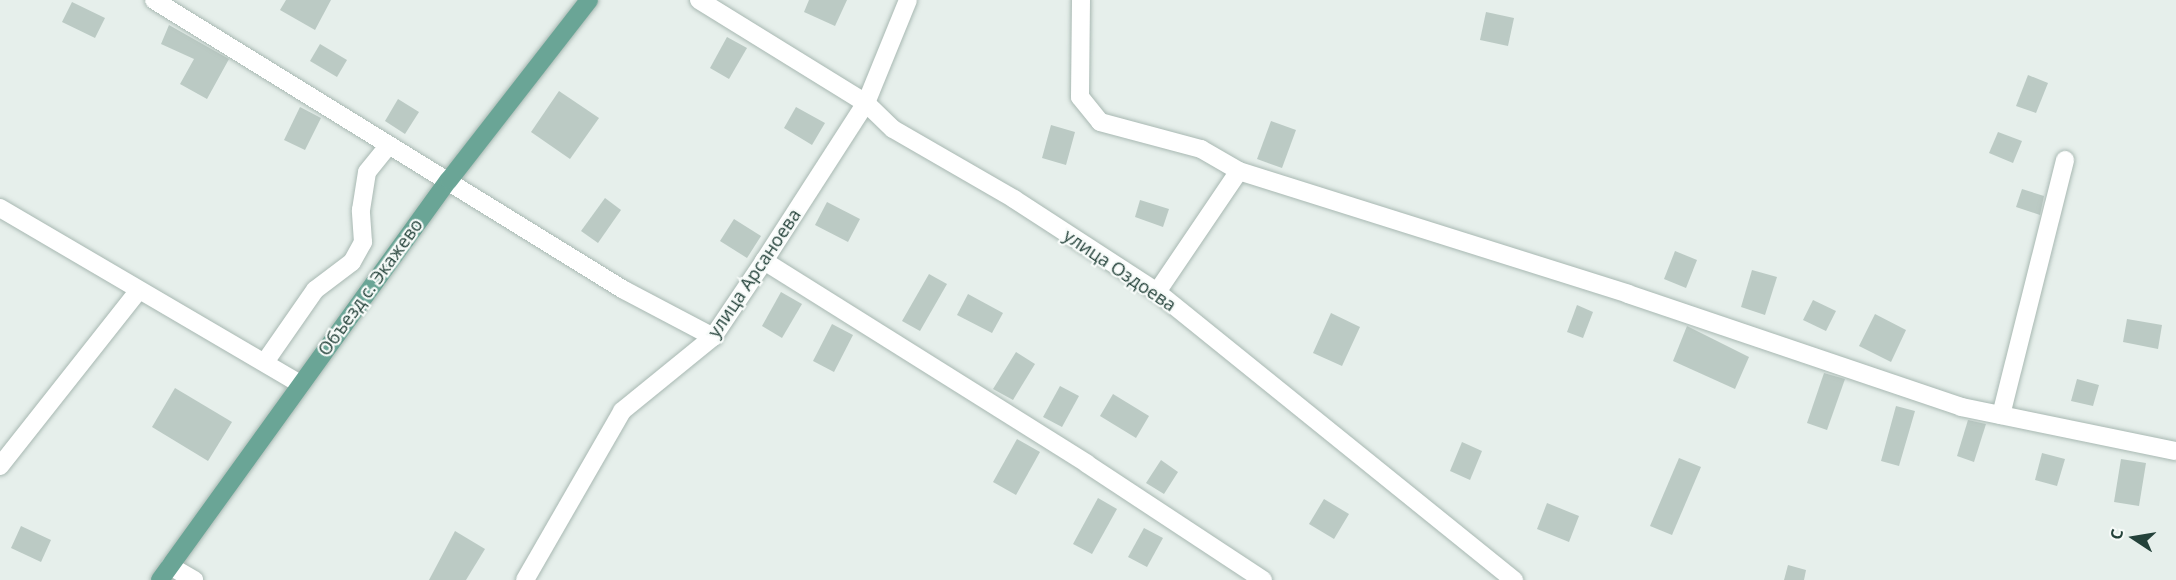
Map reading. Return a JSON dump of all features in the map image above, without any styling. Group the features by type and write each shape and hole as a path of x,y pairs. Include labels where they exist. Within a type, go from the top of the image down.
{"main road":[{"name":"Объезд с. Экажево","path":"165,573 449,180 589,0"}],"street":[{"path":"154,0 624,290 713,337"},
{"name":"улица Оздоева","path":"699,0 866,103 893,129 1014,199 1157,292 1514,580"},
{"name":"улица Арсаноева","path":"525,580 622,411 713,337 764,261 866,103 908,0"},
{"path":"1081,0 1080,97 1100,122 1201,149 1239,171 1628,294 1961,407 2176,451"},
{"path":"265,362 315,290 352,262 363,242 361,210 367,172 388,146"},
{"path":"2001,415 2065,160"},
{"path":"1157,292 1239,171"},
{"path":"0,208 300,384"},
{"path":"764,261 1087,464 1263,580"},
{"path":"0,466 138,291"},
{"path":"165,573 194,580"}],"building":[{"path":"286,0 331,0 315,30 280,10"},
{"path":"809,0 847,0 835,26 804,12"},
{"path":"72,2 105,18 95,38 62,22"},
{"path":"1486,12 1514,18 1508,46 1480,40"},
{"path":"169,25 229,59 207,99 180,84 194,59 161,44"},
{"path":"727,37 747,48 729,79 710,68"},
{"path":"320,44 347,60 337,77 310,61"},
{"path":"2028,75 2048,83 2036,113 2016,106"},
{"path":"559,91 599,118 570,159 531,132"},
{"path":"398,99 419,112 405,134 385,121"},
{"path":"300,107 321,118 305,150 284,140"},
{"path":"796,107 825,123 812,145 784,128"},
{"path":"1271,121 1296,130 1282,168 1257,159"},
{"path":"1051,125 1075,132 1066,165 1042,158"},
{"path":"1998,132 2022,141 2013,163 1989,153"},
{"path":"2022,189 2044,196 2040,215 2016,207"},
{"path":"605,198 621,210 598,243 581,231"},
{"path":"1140,200 1169,209 1163,227 1135,217"},
{"path":"827,202 860,219 848,242 815,225"},
{"path":"734,219 761,236 747,258 720,241"},
{"path":"1675,251 1697,260 1686,288 1664,279"},
{"path":"1752,270 1777,277 1765,315 1741,307"},
{"path":"929,274 947,284 920,331 902,321"},
{"path":"781,292 802,304 782,338 762,326"},
{"path":"968,294 1003,313 992,333 957,315"},
{"path":"1813,300 1836,311 1826,331 1803,320"},
{"path":"1577,305 1593,312 1583,338 1567,332"},
{"path":"1331,313 1360,327 1342,366 1313,353"},
{"path":"1875,314 1906,330 1891,362 1859,346"},
{"path":"2127,319 2162,325 2158,349 2123,342"},
{"path":"832,324 853,335 834,372 813,361"},
{"path":"1687,326 1749,357 1735,389 1673,361"},
{"path":"1016,352 1035,364 1013,400 993,389"},
{"path":"1824,373 1845,379 1827,430 1807,423"},
{"path":"2077,379 2099,385 2093,406 2071,401"},
{"path":"1060,386 1079,396 1062,427 1043,417"},
{"path":"175,388 232,422 208,461 152,427"},
{"path":"1113,394 1149,416 1136,438 1100,416"},
{"path":"1896,406 1915,411 1899,466 1881,461"},
{"path":"1968,420 1986,424 1974,462 1957,456"},
{"path":"1017,439 1040,452 1016,495 993,482"},
{"path":"1462,442 1482,451 1470,480 1450,471"},
{"path":"2042,453 2065,459 2057,486 2035,480"},
{"path":"1679,458 1701,467 1672,535 1650,526"},
{"path":"2121,459 2146,463 2139,506 2114,502"},
{"path":"1161,460 1178,472 1164,494 1146,483"},
{"path":"1098,498 1117,509 1092,554 1073,544"},
{"path":"1324,499 1349,514 1334,539 1309,524"},
{"path":"1547,503 1579,516 1569,542 1537,529"},
{"path":"21,526 51,540 41,562 11,548"},
{"path":"1144,528 1163,538 1147,567 1128,557"},
{"path":"455,531 485,549 466,580 429,580"},
{"path":"1788,565 1806,570 1804,580 1784,580"}]}
